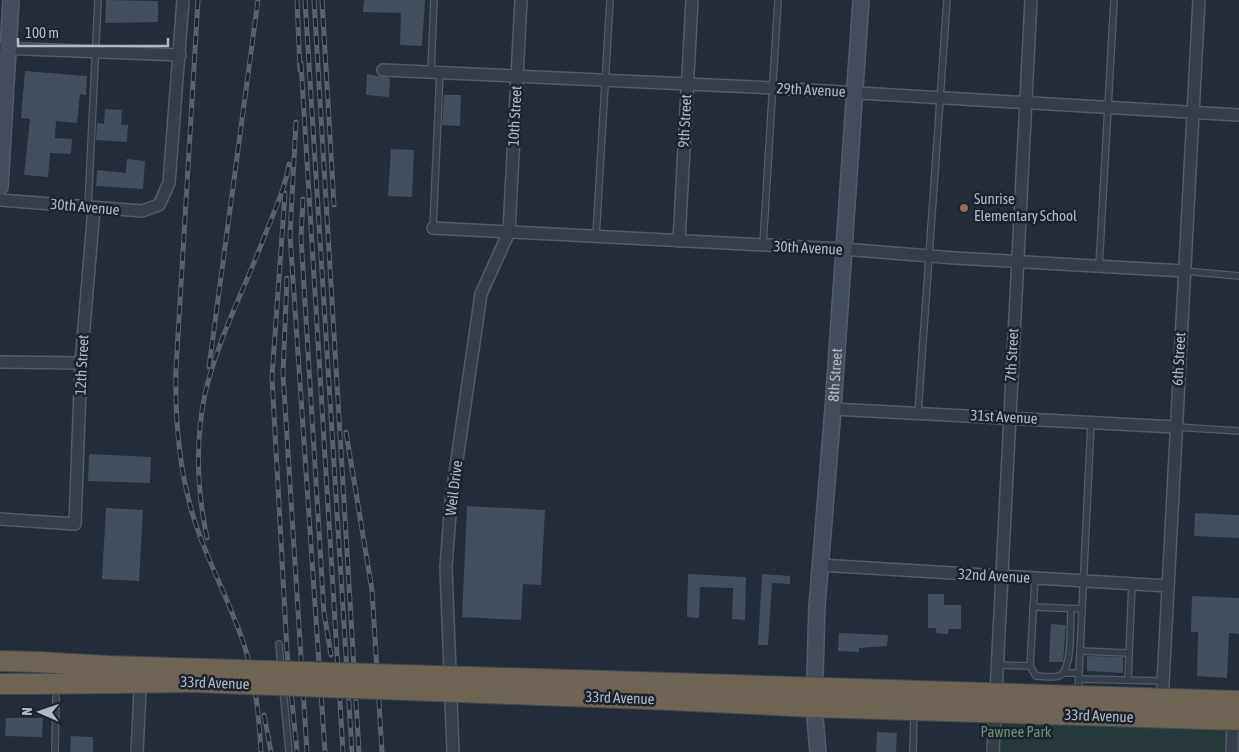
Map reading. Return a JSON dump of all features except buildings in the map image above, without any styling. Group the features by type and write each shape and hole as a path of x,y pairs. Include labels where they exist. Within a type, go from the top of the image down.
{"highway":[{"path":"0,651 30,661"},
{"name":"33rd Avenue","path":"0,661 671,691 814,707 914,708 994,702 1162,699"},
{"name":"33rd Avenue","path":"0,684 154,682 671,691 815,686 994,702 1078,682 1237,714"}],"main road":[{"path":"0,187 4,48 11,0"},
{"name":"8th Street","path":"818,752 814,707 820,566 834,409 853,93 861,0"}],"street":[{"path":"4,48 180,55 182,0"},
{"name":"10th Street","path":"509,232 521,0"},
{"name":"9th Street","path":"679,241 692,0"},
{"name":"7th Street","path":"993,752 1000,576 1031,0"},
{"name":"6th Street","path":"1162,699 1199,0"},
{"name":"30th Avenue","path":"0,200 142,211 159,205 169,183 180,55"},
{"name":"29th Avenue","path":"383,70 773,88 1239,115"},
{"name":"12th Street","path":"0,519 75,524 81,363 91,208"},
{"name":"30th Avenue","path":"433,228 843,249 1017,262 1184,271"},
{"name":"Weil Drive","path":"453,752 446,567 451,501 481,294 509,232"},
{"path":"0,362 81,363"},
{"name":"31st Avenue","path":"834,409 1175,427"},
{"name":"32nd Avenue","path":"820,566 1168,586"},
{"path":"136,752 140,691"},
{"path":"1232,752 1237,714"}],"lane":[{"path":"91,208 98,0"},
{"path":"433,228 436,71 434,0"},
{"path":"596,236 610,0"},
{"path":"763,246 778,0"},
{"path":"918,413 947,0"},
{"path":"1099,267 1114,0"},
{"path":"1184,271 1239,276"},
{"path":"1078,682 1091,423"},
{"path":"1175,427 1239,431"},
{"path":"1035,578 1030,666 1036,676 1058,676 1065,673 1069,664 1071,609"},
{"path":"1128,680 1132,584"},
{"path":"1033,607 1082,610"},
{"path":"279,644 289,752"},
{"path":"1080,651 1129,652"},
{"path":"996,665 1030,666"},
{"path":"1065,673 1078,682 1128,680 1162,699"},
{"path":"54,752 56,697"},
{"path":"913,752 914,708"}],"green space":[{"name":"Pawnee Park","path":"994,711 1239,720 1239,752 993,752"}],"railway":[{"path":"198,0 176,369 178,437 186,488 196,524 246,651 256,701 261,752"},
{"path":"209,367 258,0"},
{"path":"297,0 300,70"},
{"path":"305,0 352,752"},
{"path":"314,0 359,752"},
{"path":"322,0 334,205"},
{"path":"301,63 343,752"},
{"path":"296,122 290,235 325,752"},
{"path":"207,538 198,466 205,394 216,355 256,259 281,193 289,164"},
{"path":"285,193 272,377 287,651 297,752"},
{"path":"303,199 301,237 324,613 331,655"},
{"path":"287,278 283,374 307,752"},
{"path":"346,432 372,590 382,752"},
{"path":"264,715 271,752"}],"place":[{"name":"Sunrise Elementary School","path":"964,208"}]}
